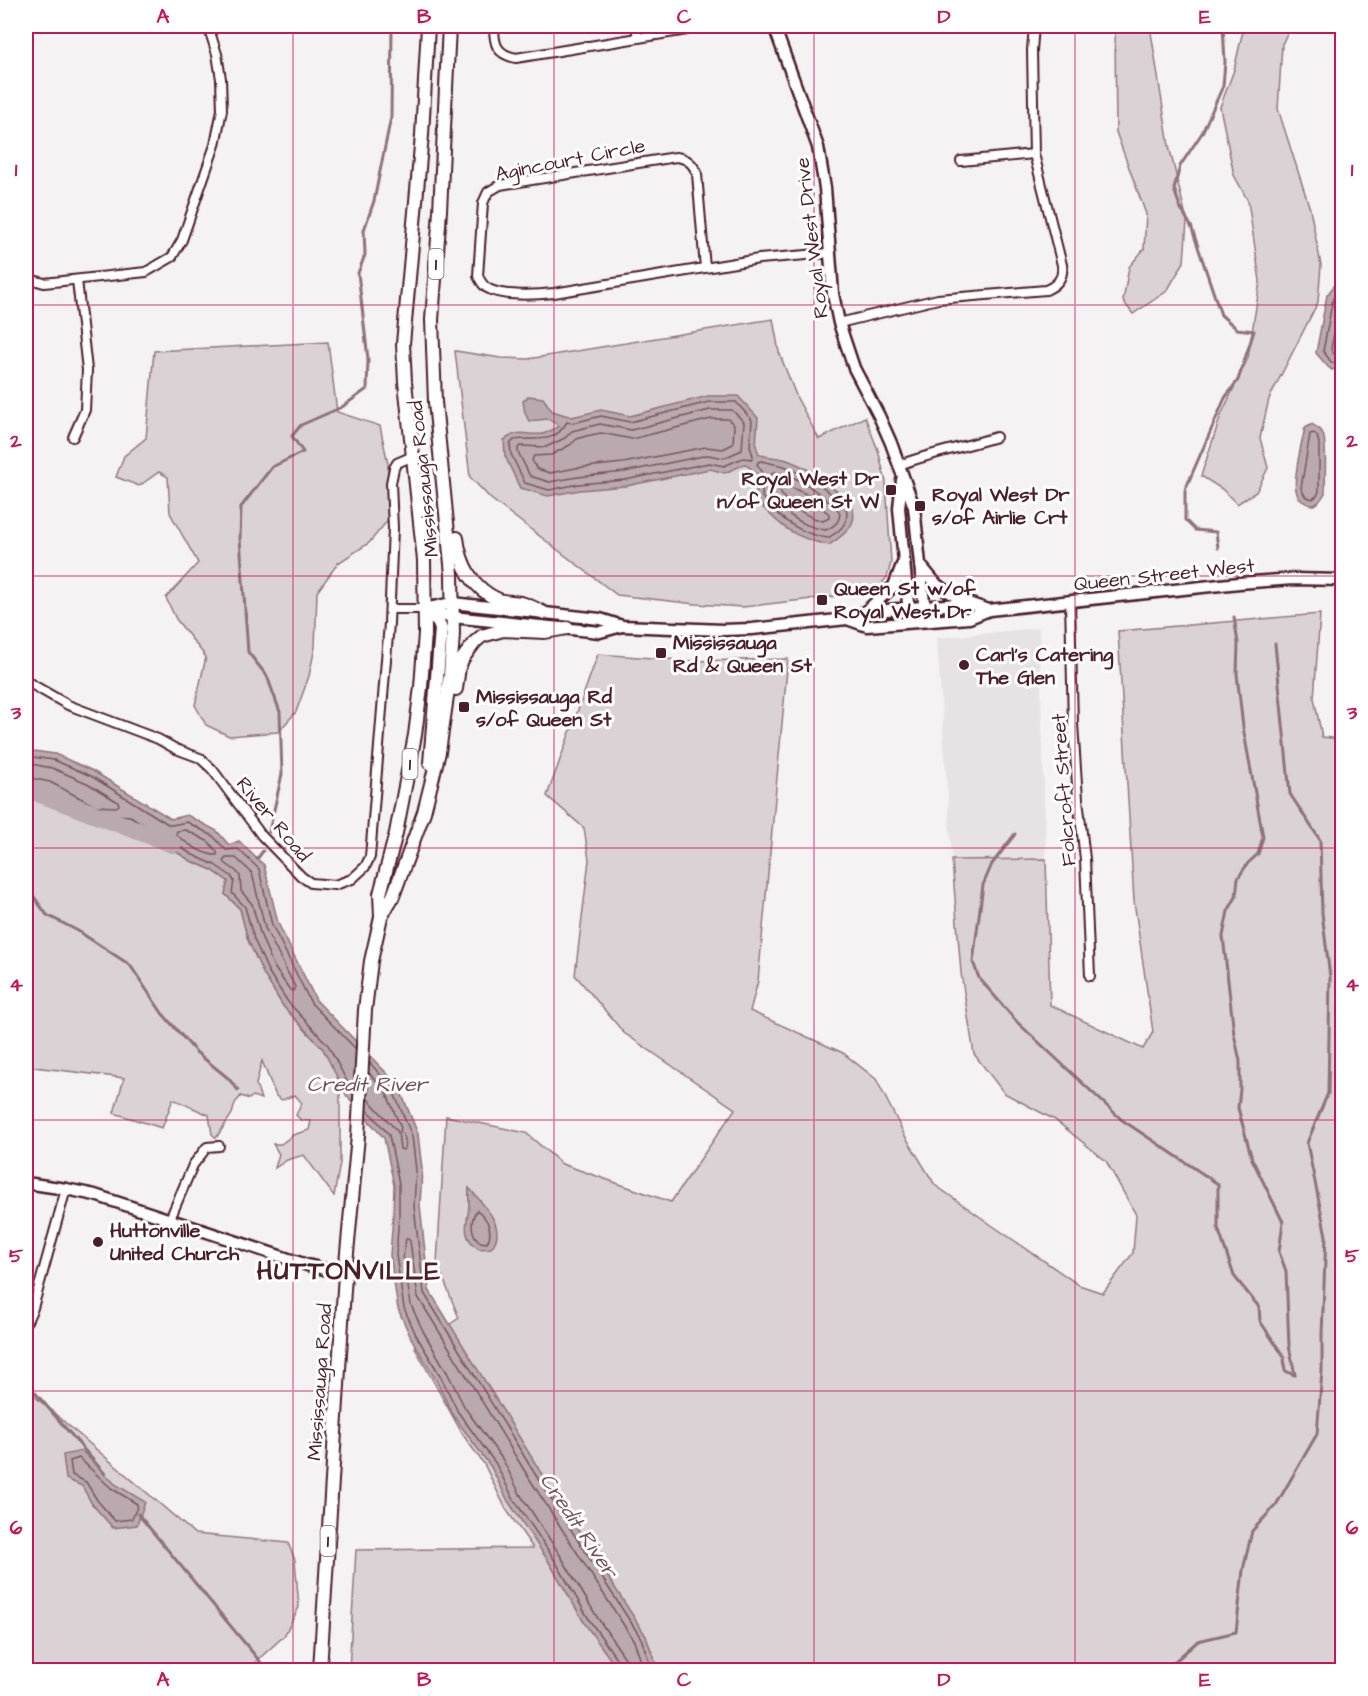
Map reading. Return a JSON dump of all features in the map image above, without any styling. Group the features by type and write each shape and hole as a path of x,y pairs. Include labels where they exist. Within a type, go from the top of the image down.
{"main road":[{"name":"Mississauga Road","path":"320,1671 345,1274 358,1136 365,1010 371,961 381,917 380,894 396,833 416,735 425,633 424,560 403,344 422,135 428,26"},
{"name":"Mississauga Road","path":"381,917 393,896 424,812 439,752 450,676 452,574 435,402 432,320 440,211 448,26"},
{"name":"Royal West Drive","path":"774,26 818,147 825,188 833,294 839,323 854,368 879,416 914,507 926,621"},
{"name":"Royal West Drive","path":"902,477 899,508 910,623"},
{"path":"445,502 454,508 460,557 466,570 479,587 498,599 526,604 544,613"},
{"path":"865,612 894,586 903,559"},
{"path":"921,565 937,585 968,603"},
{"name":"Queen Street West","path":"848,619 867,626 910,623 969,618 989,610 1204,587 1293,579 1342,580"},
{"name":"Queen Street West","path":"425,609 452,603 600,619 622,626 723,630 848,619 865,612 968,603 989,610"},
{"path":"425,609 433,615 441,630 430,758 433,778"},
{"name":"Queen Street West","path":"425,609 452,617 600,632 622,626"},
{"path":"439,752 450,738 459,667 475,642 482,636 496,631 545,632 567,628"},
{"path":"26,1183 95,1195 307,1265 345,1274"}],"street":[{"path":"26,278 44,283 146,272 172,257 182,240 215,146 222,110 217,54 208,26"},
{"path":"494,26 494,40 497,46 505,55 516,58 705,26"},
{"path":"636,26 638,38"},
{"path":"915,26 922,29 941,26"},
{"path":"839,323 939,299 1046,290 1062,277 1062,265 1034,153 1032,50 1034,26"},
{"path":"961,161 1034,153"},
{"name":"Agincourt Circle","path":"705,268 697,174 691,163 682,158 676,157 500,185 488,192 483,203 478,276 488,289 495,291 526,295 544,294 705,268 759,259 830,253"},
{"path":"73,437 85,410 87,370 77,280"},
{"path":"899,465 944,450 996,437"},
{"name":"River Road","path":"26,681 68,705 200,758 212,769 262,836 302,877 311,883 335,885 352,879 360,874 370,857 390,609 393,528 391,483 397,464 413,456"},
{"name":"Folcroft Street","path":"1070,602 1073,724 1085,859 1090,976"},
{"path":"390,609 425,609"},
{"path":"170,1219 193,1165 207,1147 219,1146"},
{"path":"27,1322 33,1308 66,1189"}],"shaded area":[{"path":"1115,26 1150,26 1169,146 1187,221 1184,262 1167,291 1133,314 1123,301 1129,267 1144,249 1146,214 1116,132"},
{"path":"1244,26 1291,26 1282,44 1278,109 1310,209 1321,265 1318,302 1269,399 1260,438 1268,468 1256,492 1237,504 1222,489 1201,476 1221,415 1248,358 1260,281 1248,201 1234,175 1220,107 1234,70"},
{"path":"773,319 779,352 797,398 819,439 865,417 878,450 886,482 891,563 887,577 881,585 867,592 855,594 743,607 617,595 491,499 470,477 455,351 501,358 528,359"},
{"path":"328,342 337,412 380,426 388,464 388,520 369,543 338,563 317,592 315,647 309,676 296,712 278,732 229,736 206,725 195,705 206,657 176,619 166,598 198,563 170,513 168,477 159,472 139,486 116,477 124,456 146,438 154,351"},
{"path":"1320,614 1314,698 1322,737 1342,739 1342,1670 349,1670 356,1550 533,1548 506,1509 484,1464 463,1435 415,1348 459,1318 437,1263 446,1116 526,1133 562,1164 671,1202 735,1109 624,1033 575,975 589,860 584,828 547,796 598,654 693,661 788,659 758,981 750,1011 843,1053 876,1079 905,1136 935,1185 1079,1285 1103,1293 1133,1253 1136,1215 1106,1161 1055,1120 1004,1093 974,1054 961,973 952,860 1046,859 1050,1005 1143,1049 1153,1032 1134,901 1118,631"},
{"path":"1039,628 1046,859 952,860 937,638"},
{"path":"26,790 44,795 92,819 127,821 228,881 225,894 240,909 248,940 263,973 283,1006 323,1049 340,1080 340,1163 334,1196 304,1155 287,1160 275,1168 279,1154 273,1144 281,1144 293,1135 309,1130 311,1121 301,1120 296,1115 302,1103 295,1095 282,1100 276,1096 262,1061 256,1084 261,1099 241,1096 216,1138 212,1134 209,1115 173,1099 162,1128 114,1113 124,1078 26,1066 26,1055 31,1053 34,1022 26,1021"},
{"path":"26,1389 195,1534 288,1543 295,1560 299,1607 284,1636 252,1665 252,1670 26,1670"}],"water":[{"path":"1342,278 1342,365 1332,370 1316,353 1327,295"},
{"path":"529,396 543,398 552,411 572,417 601,410 630,416 708,396 738,396 758,418 756,446 759,454 794,462 823,480 850,503 854,518 852,524 829,545 796,535 772,517 756,500 757,474 745,464 725,473 710,469 626,486 580,490 548,496 520,488 505,456 504,440 519,433 544,433 560,426 548,419 529,421 523,401"},
{"path":"1312,424 1323,434 1325,493 1318,503 1311,505 1299,497 1295,485 1305,428"},
{"name":"Credit River","path":"26,750 55,754 93,771 171,819 187,815 217,831 229,845 239,841 264,865 278,923 316,1000 398,1085 418,1134 422,1169 420,1205 429,1290 540,1471 646,1636 658,1670 618,1670 585,1624 549,1562 508,1501 491,1467 453,1415 436,1380 411,1338 398,1309 390,1255 394,1185 384,1138 346,1095 323,1049 283,1006 263,973 248,940 240,909 225,894 228,881 127,821 92,819 44,795 26,790"},
{"path":"469,1188 492,1216 495,1224 496,1240 491,1248 479,1249 468,1237 466,1229"},
{"path":"82,1451 115,1484 145,1502 137,1525 113,1528 92,1504 82,1486 66,1479 63,1455"}],"waterway":[{"path":"269,832 282,774 280,712 267,676 248,652 240,538 241,507 272,467 303,452 292,436 301,425 342,407 367,389 368,359 358,273 365,255 364,230 374,201 391,117 392,26"},
{"path":"1218,548 1216,532 1195,530 1185,520 1185,490 1225,398 1238,380 1254,331 1237,329 1221,315 1191,226 1180,207 1174,189 1180,166 1202,133 1223,86 1225,62 1223,26"},
{"path":"1234,617 1238,643 1237,674 1243,727 1263,837 1258,854 1248,863 1238,878 1236,897 1228,911 1223,936 1234,1034 1240,1061 1238,1108 1252,1159 1283,1222 1279,1252 1286,1271 1289,1346 1295,1375"},
{"path":"1165,1670 1198,1641 1236,1632 1243,1570 1252,1531 1276,1505 1317,1434 1322,1371 1326,1236 1307,1143 1328,1093 1330,977 1322,913 1320,840 1290,794 1275,644"},
{"name":"Credit River","path":"26,793 33,791 173,844"},
{"path":"1015,834 992,864 983,885 973,962 979,978 1017,1022 1122,1120 1218,1184 1218,1228 1234,1276 1259,1307 1260,1321 1284,1357 1285,1371 1295,1375"},
{"path":"257,859 263,851"},
{"path":"26,886 47,915 78,931 130,965 162,1013 196,1052 228,1078 238,1090"},
{"path":"26,1382 105,1474"},
{"path":"138,1514 267,1670"}],"place":[{"name":"Royal West Dr n/of Queen St W","path":"891,490"},
{"name":"Royal West Dr s/of Airlie Crt","path":"920,506"},
{"name":"Queen St w/of Royal West Dr","path":"822,600"},
{"name":"Mississauga Rd & Queen St","path":"661,653"},
{"name":"Carl's Catering The Glen","path":"964,665"},
{"name":"Mississauga Rd s/of Queen St","path":"464,707"},
{"name":"Huttonville United Church","path":"98,1242"}],"district":[{"name":"HUTTONVILLE","path":"349,1270"}]}
